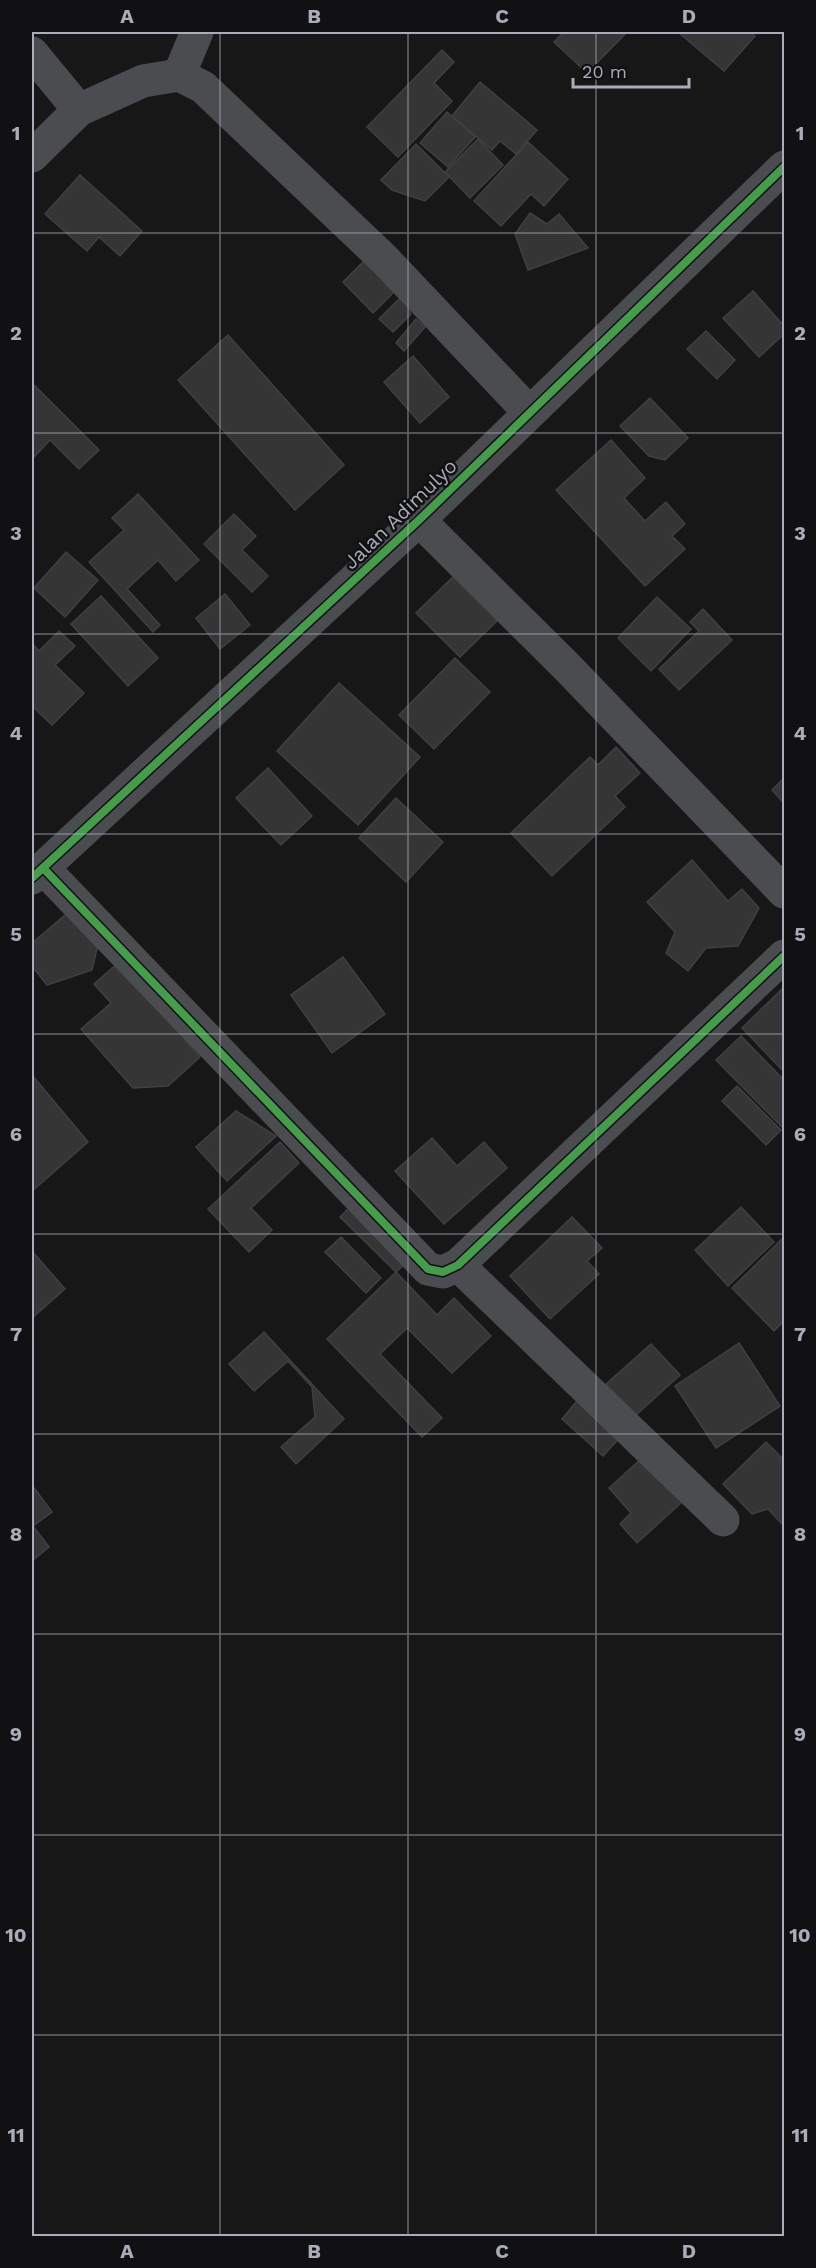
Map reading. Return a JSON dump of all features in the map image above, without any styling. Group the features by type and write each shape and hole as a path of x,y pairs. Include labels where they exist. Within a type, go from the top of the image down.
{"street":[{"path":"179,75 197,32"},
{"path":"32,53 79,110"},
{"path":"32,156 79,110 143,81 179,75 203,87 384,259 529,412"},
{"name":"Jalan Adimulyo","path":"37,873 419,520 784,166"},
{"path":"419,520 566,666 784,892"},
{"path":"37,873 428,1269 442,1272 458,1265 784,956"},
{"path":"458,1265 723,1520"}],"building":[{"path":"564,32 627,32 587,73 554,42"},
{"path":"678,32 750,32 755,36 724,71"},
{"path":"442,50 454,62 434,83 452,101 398,157 367,127"},
{"path":"480,82 537,130 516,154 500,141 492,150 452,116"},
{"path":"447,112 475,137 448,167 420,143"},
{"path":"478,139 503,165 470,198 445,172"},
{"path":"528,142 568,179 544,206 531,194 501,226 474,201"},
{"path":"416,144 449,177 425,201 392,190 381,180"},
{"path":"80,175 142,231 120,256 99,237 87,251 45,214"},
{"path":"530,213 547,224 559,214 588,248 528,270 515,234"},
{"path":"371,254 401,285 373,313 343,282"},
{"path":"753,291 784,326 784,334 759,357 723,318"},
{"path":"402,296 411,314 393,332 379,319"},
{"path":"416,319 425,327 404,351 396,343"},
{"path":"706,331 735,360 717,379 687,349"},
{"path":"228,335 344,465 295,510 178,380"},
{"path":"413,356 449,397 420,423 384,382"},
{"path":"32,383 99,450 79,469 50,440 32,459"},
{"path":"650,398 688,438 665,460 649,456 620,426"},
{"path":"611,440 645,478 624,498 645,521 666,502 685,524 672,536 685,549 645,586 556,490"},
{"path":"138,494 199,560 176,581 158,560 127,589 160,625 153,632 89,562 124,530 112,518"},
{"path":"234,514 256,536 242,550 268,576 252,592 204,544"},
{"path":"66,552 98,580 65,617 34,588"},
{"path":"461,569 505,613 460,657 416,613"},
{"path":"225,594 250,625 220,649 196,618"},
{"path":"101,596 158,658 128,686 71,624"},
{"path":"657,597 691,629 651,671 618,638"},
{"path":"703,609 732,640 679,690 659,669 699,631 690,622"},
{"path":"59,631 75,646 55,665 84,693 52,725 32,706 32,643 39,651"},
{"path":"455,658 490,692 434,749 399,715"},
{"path":"339,683 420,757 358,825 277,751"},
{"path":"616,747 640,773 615,796 625,807 552,876 511,833 590,757 598,765"},
{"path":"268,768 312,816 281,845 236,798"},
{"path":"784,778 784,803 772,790"},
{"path":"396,798 443,842 406,882 359,838"},
{"path":"692,860 728,901 742,889 759,908 738,946 706,948 688,971 666,953 675,932 647,902"},
{"path":"78,904 101,932 92,970 47,985 32,966 32,943"},
{"path":"343,957 385,1014 332,1053 291,995"},
{"path":"118,963 200,1057 168,1086 133,1088 81,1029 111,1003 94,984"},
{"path":"784,987 784,1072 742,1028"},
{"path":"741,1036 784,1080 783,1128 716,1060"},
{"path":"32,1075 88,1142 32,1191"},
{"path":"737,1086 781,1130 766,1145 722,1101"},
{"path":"236,1111 276,1136 227,1181 196,1147"},
{"path":"432,1138 457,1166 484,1142 507,1168 444,1224 395,1171"},
{"path":"280,1142 299,1163 251,1208 272,1230 249,1252 208,1209"},
{"path":"357,1200 413,1257 396,1272 340,1217"},
{"path":"741,1207 774,1242 728,1286 695,1250"},
{"path":"572,1217 602,1248 587,1261 599,1274 550,1319 510,1276"},
{"path":"341,1237 381,1278 366,1293 325,1252"},
{"path":"783,1238 784,1321 774,1331 732,1288"},
{"path":"32,1251 65,1289 32,1318"},
{"path":"396,1272 437,1315 454,1298 491,1336 452,1373 407,1328 380,1354 442,1418 422,1437 327,1339"},
{"path":"264,1332 344,1419 296,1464 281,1447 315,1417 312,1387 288,1361 254,1391 229,1364"},
{"path":"739,1343 780,1406 716,1448 675,1386"},
{"path":"651,1344 680,1375 635,1416 606,1384"},
{"path":"582,1395 625,1432 603,1456 562,1419"},
{"path":"766,1442 782,1458 784,1456 784,1526 768,1509 752,1514 723,1484"},
{"path":"643,1457 682,1502 637,1543 620,1524 631,1513 609,1488"},
{"path":"32,1485 52,1512 33,1526 49,1547 32,1561"}],"cycle path":[{"path":"32,878 419,520 784,167"},
{"path":"43,868 428,1269 443,1272 458,1265 784,956"}]}
